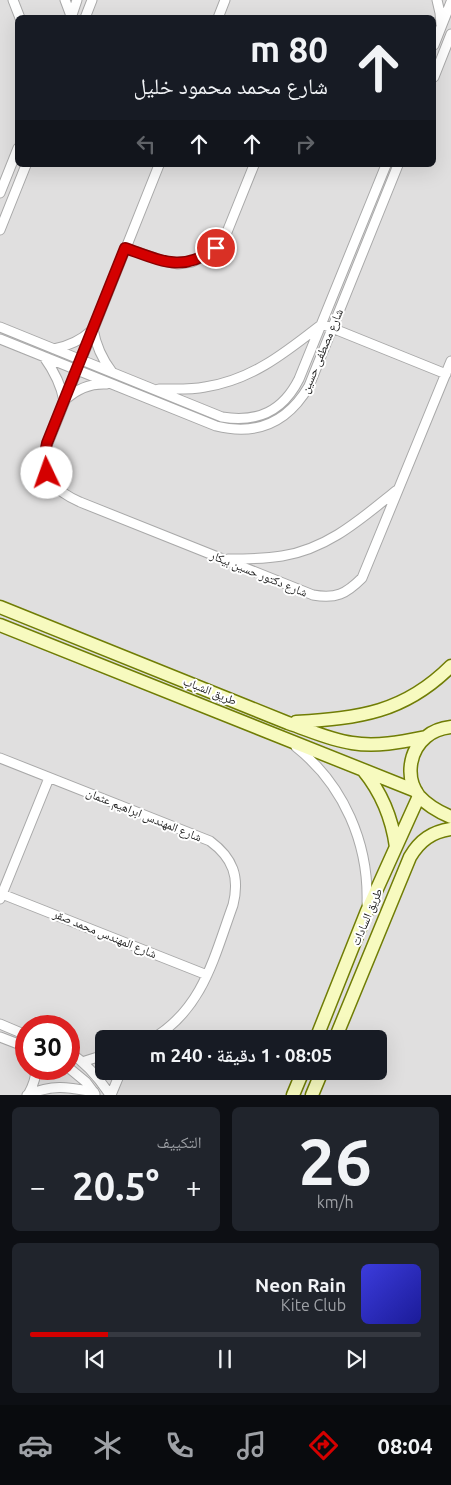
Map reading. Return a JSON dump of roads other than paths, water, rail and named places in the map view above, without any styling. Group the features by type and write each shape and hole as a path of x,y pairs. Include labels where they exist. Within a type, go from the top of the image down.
{"main road":[{"name":"طريق الشباب","path":"0,607 288,722 350,743 366,745 401,742 426,737 433,732 451,726"},
{"name":"طريق الشباب","path":"0,625 362,768 418,793 428,804 451,818"},
{"path":"288,722 348,718 376,712 418,693 451,666"},
{"path":"418,793 411,772 411,762 419,744 426,737"},
{"path":"362,768 386,805 396,847"},
{"name":"طريق السادات","path":"320,1030 367,911 418,793"},
{"name":"طريق السادات","path":"340,1030 410,857 422,840 439,831 451,829"},
{"path":"293,1095 299,1080"},
{"path":"312,1095 318,1080"}],"street":[{"path":"13,0 19,15"},
{"path":"66,0 70,15"},
{"path":"72,15 78,0"},
{"path":"86,15 92,0"},
{"path":"219,15 225,0"},
{"path":"436,0 441,27"},
{"path":"436,40 451,2"},
{"path":"436,72 451,34"},
{"path":"0,193 15,156"},
{"path":"0,230 25,167"},
{"name":"شارع دكتور حسين بيكار","path":"158,167 45,451 44,462 47,473 59,491 80,502 313,595 334,596 345,592 362,578 451,361"},
{"path":"125,248 164,262 178,264 192,262 205,256 216,248 225,237 253,167"},
{"name":"شارع مصطفى حسين","path":"1,327 222,417 246,419 257,416 278,406 294,389 305,367 385,167"},
{"name":"شارع مصطفى حسين","path":"0,339 216,426 238,430 263,427 285,415 294,407 302,397 314,374 397,167"},
{"path":"154,389 186,390 224,383 242,377 276,359 322,324 446,374"},
{"path":"54,349 79,340 93,329 98,348 112,372"},
{"path":"44,357 55,373 64,401 76,391 91,385 111,384"},
{"path":"222,559 284,556 317,546 347,530 399,488"},
{"path":"284,737 302,751 332,784 354,824 362,852 368,889 367,911"},
{"name":"شارع المهندس ابراهيم عثمان","path":"0,758 210,841 227,858 233,869 236,881 233,905 200,991 180,1018 166,1030"},
{"path":"1,896 49,778"},
{"name":"شارع المهندس محمد صقر","path":"1,896 207,975"},
{"path":"0,1024 15,1030"},
{"path":"0,1037 15,1043"},
{"path":"82,1062 95,1058"},
{"path":"82,1062 93,1072 111,1095 117,1080"},
{"path":"80,1077 95,1094"},
{"path":"28,1095 35,1080"},
{"path":"28,1095 54,1087 67,1087 95,1094"}]}
